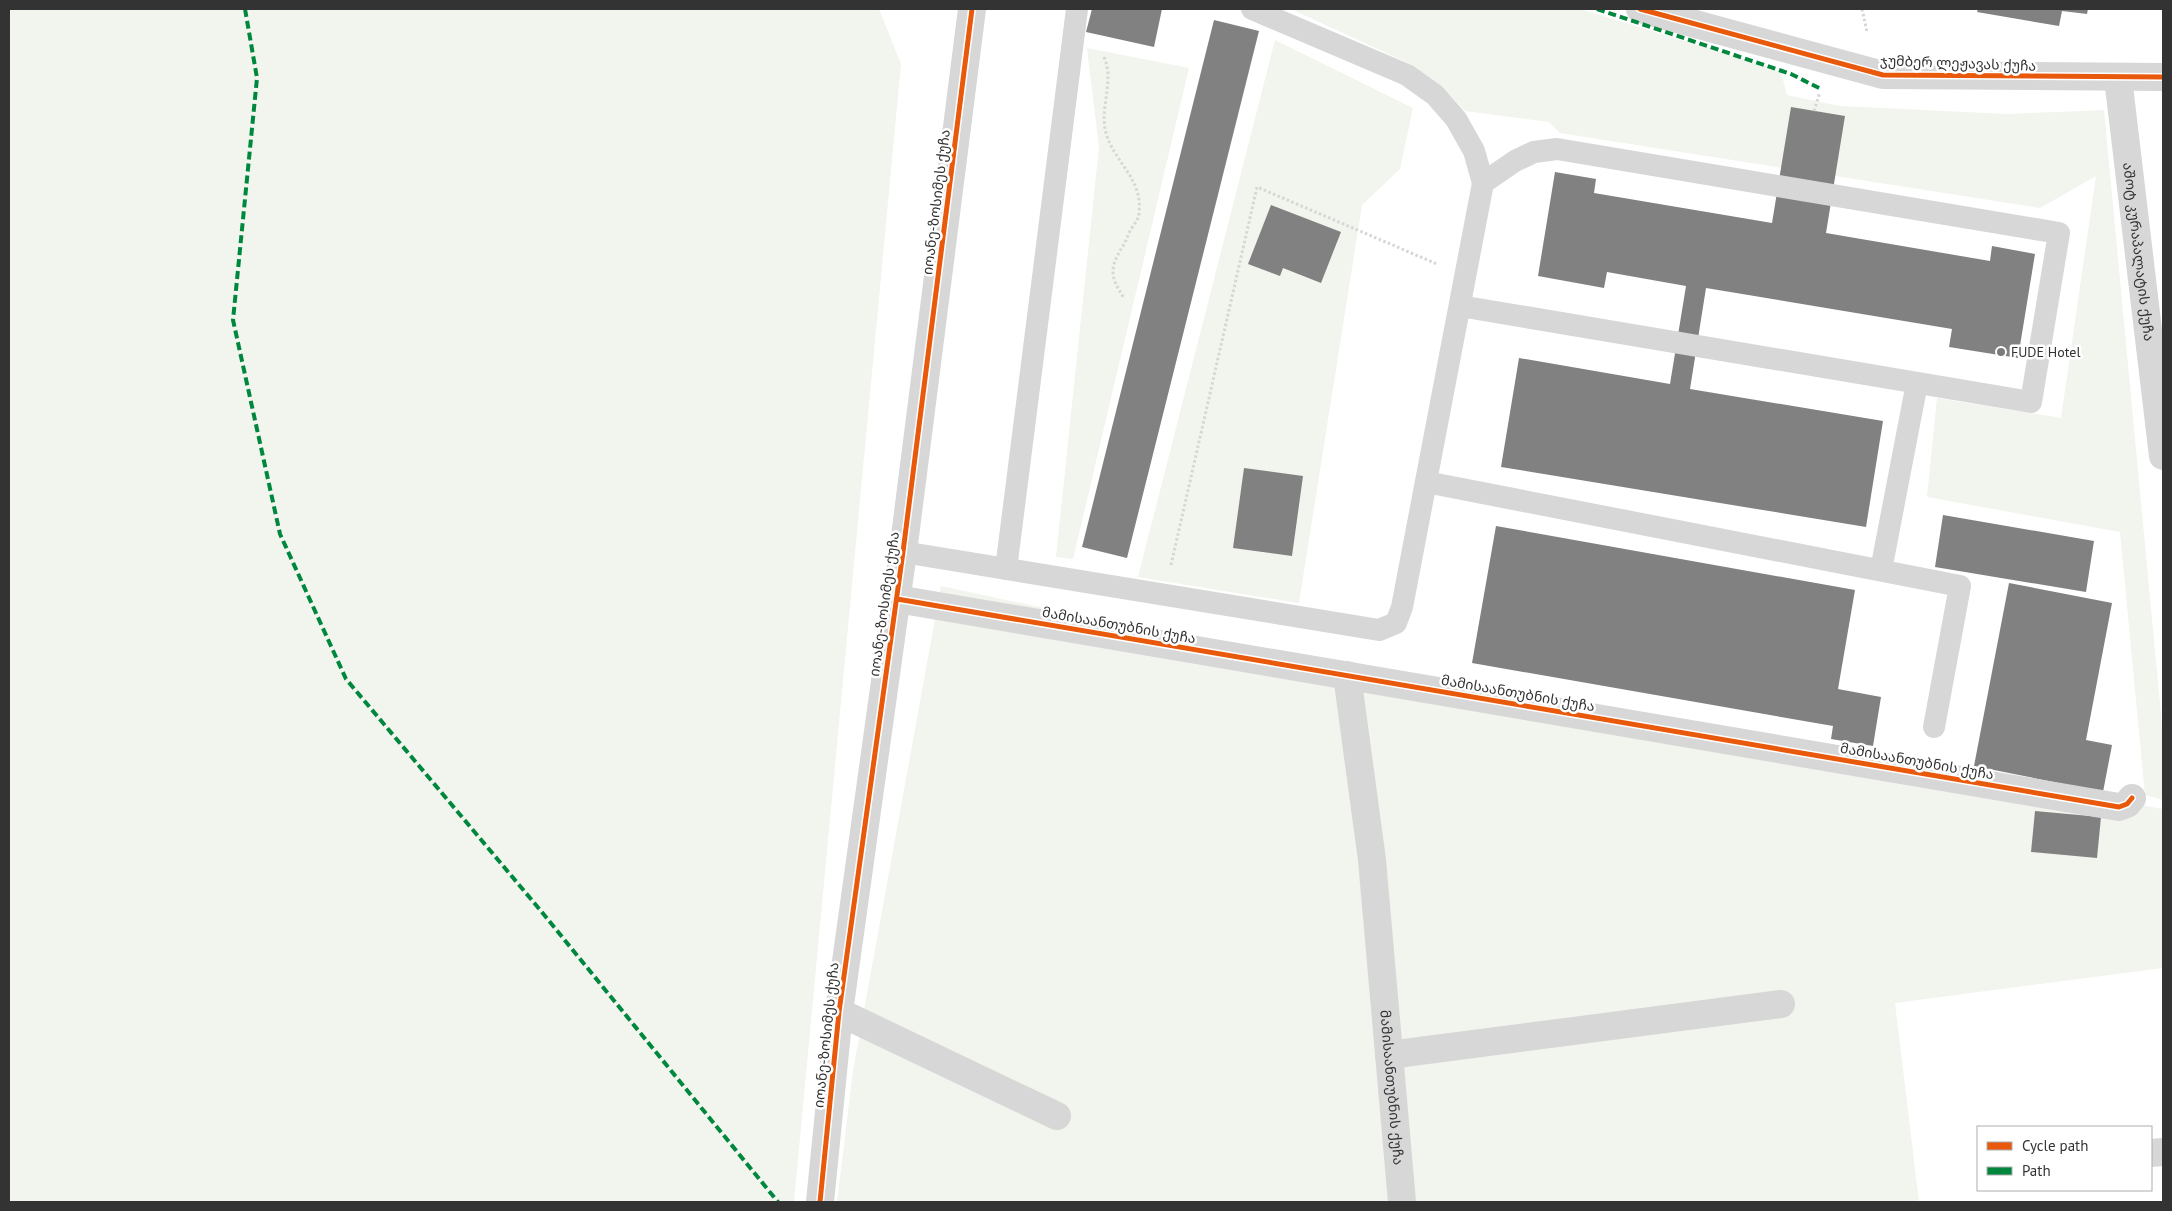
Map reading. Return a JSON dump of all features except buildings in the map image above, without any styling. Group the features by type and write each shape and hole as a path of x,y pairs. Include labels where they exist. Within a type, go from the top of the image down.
{"street":[{"name":"იოანე-ზოსიმეს ქუჩა","path":"820,1202 839,1012 897,599 972,9"},
{"name":"ჯუმბერ ლეჟავას ქუჩა","path":"1640,9 1883,75 2163,77"},
{"name":"აშოტ კურაპალატის ქუჩა","path":"2118,78 2163,456"},
{"name":"მამისაანთუბნის ქუჩა","path":"897,599 2119,807 2127,804 2132,798"},
{"name":"მამისაანთუბნის ქუჩა","path":"1347,675 1372,860 1402,1202"},
{"path":"1389,1055 1781,1004"},
{"path":"839,1012 1058,1116"}],"lane":[{"path":"903,552 1379,630 1396,623 1402,607 1483,182 1474,151 1456,119 1435,95 1407,74 1252,9"},
{"path":"1006,569 1076,17"},
{"path":"1460,306 2032,402 2059,233 1557,149 1534,152 1515,161 1483,182"},
{"path":"1881,570 1917,383"},
{"path":"1426,482 1960,586 1934,727"}],"path":[{"path":"1862,9 1867,32"},
{"path":"1076,17 1099,47 1108,66 1109,84 1103,116 1106,132 1111,149 1134,181 1139,194 1138,220 1115,256 1113,265 1112,277 1124,298"},
{"path":"1814,111 1821,89"},
{"path":"1164,595 1257,187 1465,276"}],"shaded area":[{"path":"9,9 879,9 901,64 794,1202 9,1202"},
{"path":"1291,9 1580,9 1757,63 1781,72 1787,95 1840,106 2007,114 2104,110 2163,736 2163,800 2145,795 2120,532 1927,497 1937,398 2061,418 2096,176 2040,208 1560,133 1549,122 1465,111 1450,95 1410,64"},
{"path":"1275,40 1413,108 1400,169 1362,205 1299,603 1138,577"},
{"path":"1087,48 1189,68 1073,559 1056,557 1099,147"},
{"path":"941,586 1156,632 2163,809 2163,968 1895,1003 1919,1202 837,1202 853,1071"}],"marked path":[{"path":"245,9 257,78 233,320 280,534 346,679 541,911 778,1202"},
{"path":"1597,9 1791,74 1821,89"}],"cycle path":[{"path":"820,1202 839,1012 903,552 972,9"},
{"path":"1640,9 1883,75 2163,77"},
{"path":"897,599 2119,807 2127,804 2132,798"}],"place":[{"name":"FUDE Hotel","path":"2001,352"}]}
